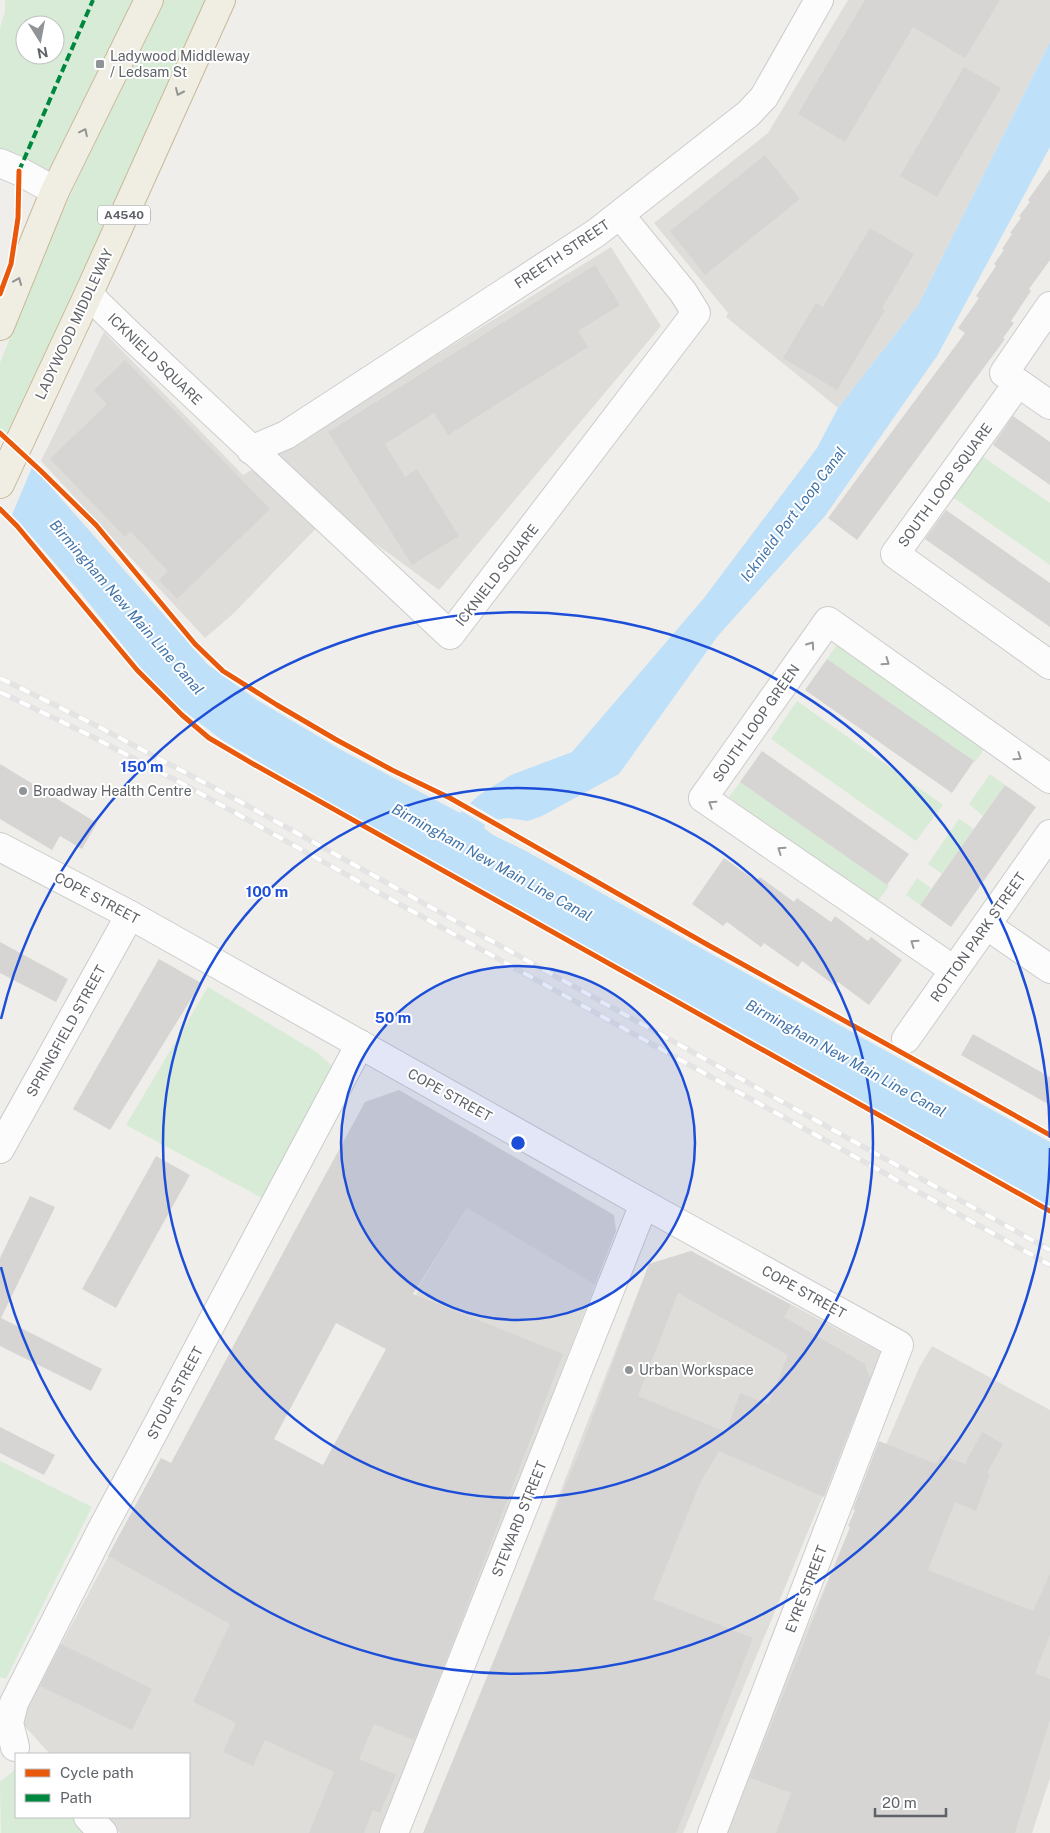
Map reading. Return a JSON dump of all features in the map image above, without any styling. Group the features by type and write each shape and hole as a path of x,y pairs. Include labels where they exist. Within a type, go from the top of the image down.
{"highway":[{"path":"0,326 55,191 149,0"},
{"name":"LADYWOOD MIDDLEWAY","path":"0,484 89,293 221,0"}],"street":[{"name":"FREETH STREET","path":"251,450 286,435 620,215 748,114 764,97 819,0"},
{"path":"0,162 55,191"},
{"name":"ICKNIELD SQUARE","path":"89,293 118,324 450,635 696,314 682,292 620,215"},
{"path":"1050,306 1004,373 1050,405"},
{"name":"SOUTH LOOP SQUARE","path":"1018,383 895,554 1050,665"},
{"name":"SOUTH LOOP GREEN","path":"954,970 703,798 828,621 1050,779"},
{"name":"ROTTON PARK STREET","path":"906,1039 1050,834"},
{"name":"COPE STREET","path":"0,848 130,915 899,1345"},
{"name":"SPRINGFIELD STREET","path":"0,1147 130,915"},
{"path":"986,925 1050,969"},
{"name":"STOUR STREET","path":"12,1754 9,1723 14,1703 102,1530 360,1044"},
{"name":"STEWARD STREET","path":"394,1833 644,1204"},
{"name":"EYRE STREET","path":"712,1833 899,1345"},
{"path":"89,1818 103,1833"}],"shaded area":[{"path":"848,0 1050,0 1050,42 918,305 838,408 726,317 728,313 654,223 768,133"},
{"path":"611,247 661,326 439,590 332,512 233,614 205,638 41,461 104,332 243,475"},
{"path":"467,1208 595,1285 379,1833 120,1833 107,1818 190,1818 190,1753 49,1753 20,1721 161,1458 291,1524 416,1295 420,1284"},
{"path":"691,1251 882,1353 683,1833 425,1833 468,1729 649,1264"},
{"path":"932,1346 1050,1410 1050,1778 1032,1833 721,1833 728,1812 919,1368"}],"green space":[{"path":"5,0 133,0 99,73 59,167 40,173 0,158 0,28 5,11"},
{"path":"165,0 211,0 0,463 0,363 45,250 96,140"},
{"path":"979,454 1050,503 1050,565 951,496"},
{"path":"838,643 986,747 975,762 827,659"},
{"path":"797,701 943,805 916,841 771,739"},
{"path":"990,774 1005,785 983,816 969,804"},
{"path":"740,782 889,886 878,901 729,797"},
{"path":"959,819 974,829 941,875 941,873 928,864"},
{"path":"917,878 931,888 920,905 906,895"},
{"path":"208,987 318,1053 332,1066 264,1199 126,1125"},
{"path":"0,1461 92,1507 6,1679 0,1677"},
{"path":"15,1770 15,1818 80,1818 90,1833 1,1833 0,1782"}],"water":[{"path":"1050,42 1050,147 937,356 825,516 717,637 619,774 542,816 528,821 508,818 487,821 484,828 493,835 524,850 1050,1142 1050,1206 344,812 222,740 179,707 141,668 80,592 20,523 0,503 0,439 42,477 208,665 257,700 343,751 460,813 479,795 511,775 572,752 704,598 817,448 838,408 918,305"}],"pier":[{"path":"0,437 33,465 11,517 0,507"},
{"path":"468,802 502,822 489,823 487,826 460,810"}],"building":[{"path":"865,0 1000,0 965,58 913,27 845,142 798,114"},
{"path":"964,67 1001,88 937,197 900,176"},
{"path":"765,155 800,199 705,275 670,231"},
{"path":"1050,169 1050,260 1029,289 1031,291 1011,321 1014,323 1003,338 1005,339 857,540 828,518 965,333 958,328 979,298 976,296 996,266 994,264 1004,250 1002,249 1012,234 1010,233 1021,218 1019,216 1030,202 1028,200"},
{"path":"870,228 914,254 882,308 885,310 837,390 783,358 816,303 823,307"},
{"path":"595,265 620,305 578,331 588,347 448,435 434,413 385,444 405,477 417,469 459,536 412,565 328,432"},
{"path":"125,360 270,509 177,599 159,580 168,571 130,531 125,537 50,459 107,404 94,390"},
{"path":"1013,416 1050,442 1050,485 993,445"},
{"path":"946,510 1050,583 1050,627 925,539"},
{"path":"827,659 974,761 952,793 805,690"},
{"path":"762,751 909,854 887,885 740,782"},
{"name":"Broadway Health Centre","path":"0,764 97,823 82,849 60,836 52,850 0,819"},
{"path":"1005,785 1036,807 951,927 920,905"},
{"path":"724,858 756,881 760,877 794,902 797,898 831,922 835,916 868,941 871,937 902,960 869,1005 838,982 835,986 802,961 798,967 764,943 761,947 727,922 723,926 692,904"},
{"path":"0,942 68,979 56,1002 0,973"},
{"path":"159,959 201,983 110,1130 73,1109"},
{"path":"973,1034 1050,1077 1050,1105 961,1055"},
{"path":"399,1090 614,1215 616,1231 595,1285 467,1208 413,1294 563,1354 414,1740 374,1724 359,1759 396,1775 380,1813 373,1810 364,1833 309,1833 334,1772 265,1740 253,1766 223,1752 236,1723 193,1702 230,1624 108,1556 161,1458 171,1463 365,1102","holes":["336,1323 386,1349 323,1465 274,1439"]},
{"path":"156,1156 190,1175 116,1308 82,1289"},
{"path":"30,1196 55,1207 1,1318 102,1369 91,1391 0,1346 0,1258"},
{"path":"691,1251 791,1305 784,1317 865,1364 870,1378 824,1497 719,1451 700,1483 653,1599 753,1638 676,1833 423,1833 585,1438 649,1264","holes":["678,1293 788,1355 768,1404 740,1393 726,1432 638,1396"]},
{"path":"0,1427 55,1455 44,1475 0,1453"},
{"path":"982,1432 1003,1444 987,1473 990,1474 976,1511 955,1502 928,1570 1033,1611 1050,1574 1050,1635 1035,1673 1050,1679 1050,1719 1015,1833 776,1833 791,1793 750,1778 850,1527 848,1526 855,1510 853,1509 879,1441 936,1464 941,1455 965,1464"},
{"path":"61,1644 152,1689 132,1730 40,1686"}],"railway":[{"path":"0,678 97,726 239,801 1050,1250"},
{"path":"0,692 85,733 185,785 1050,1265"}],"marked path":[{"path":"19,171 93,0"}],"cycle path":[{"path":"0,294 11,264 18,218 19,171"},
{"path":"0,433 96,525 195,644 223,671 335,739 392,770 450,798 708,945 1050,1135"},
{"path":"0,509 17,526 137,670 182,715 209,738 1050,1211"}],"place":[{"name":"Ladywood Middleway / Ledsam St","path":"100,64"},
{"name":"Broadway Health Centre","path":"23,791"},
{"name":"Urban Workspace","path":"629,1370"}],"water label":[{"name":"Icknield Port Loop Canal","path":"793,514"},
{"name":"Birmingham New Main Line Canal","path":"127,607"},
{"name":"Birmingham New Main Line Canal","path":"492,862"},
{"name":"Birmingham New Main Line Canal","path":"846,1058"}]}
